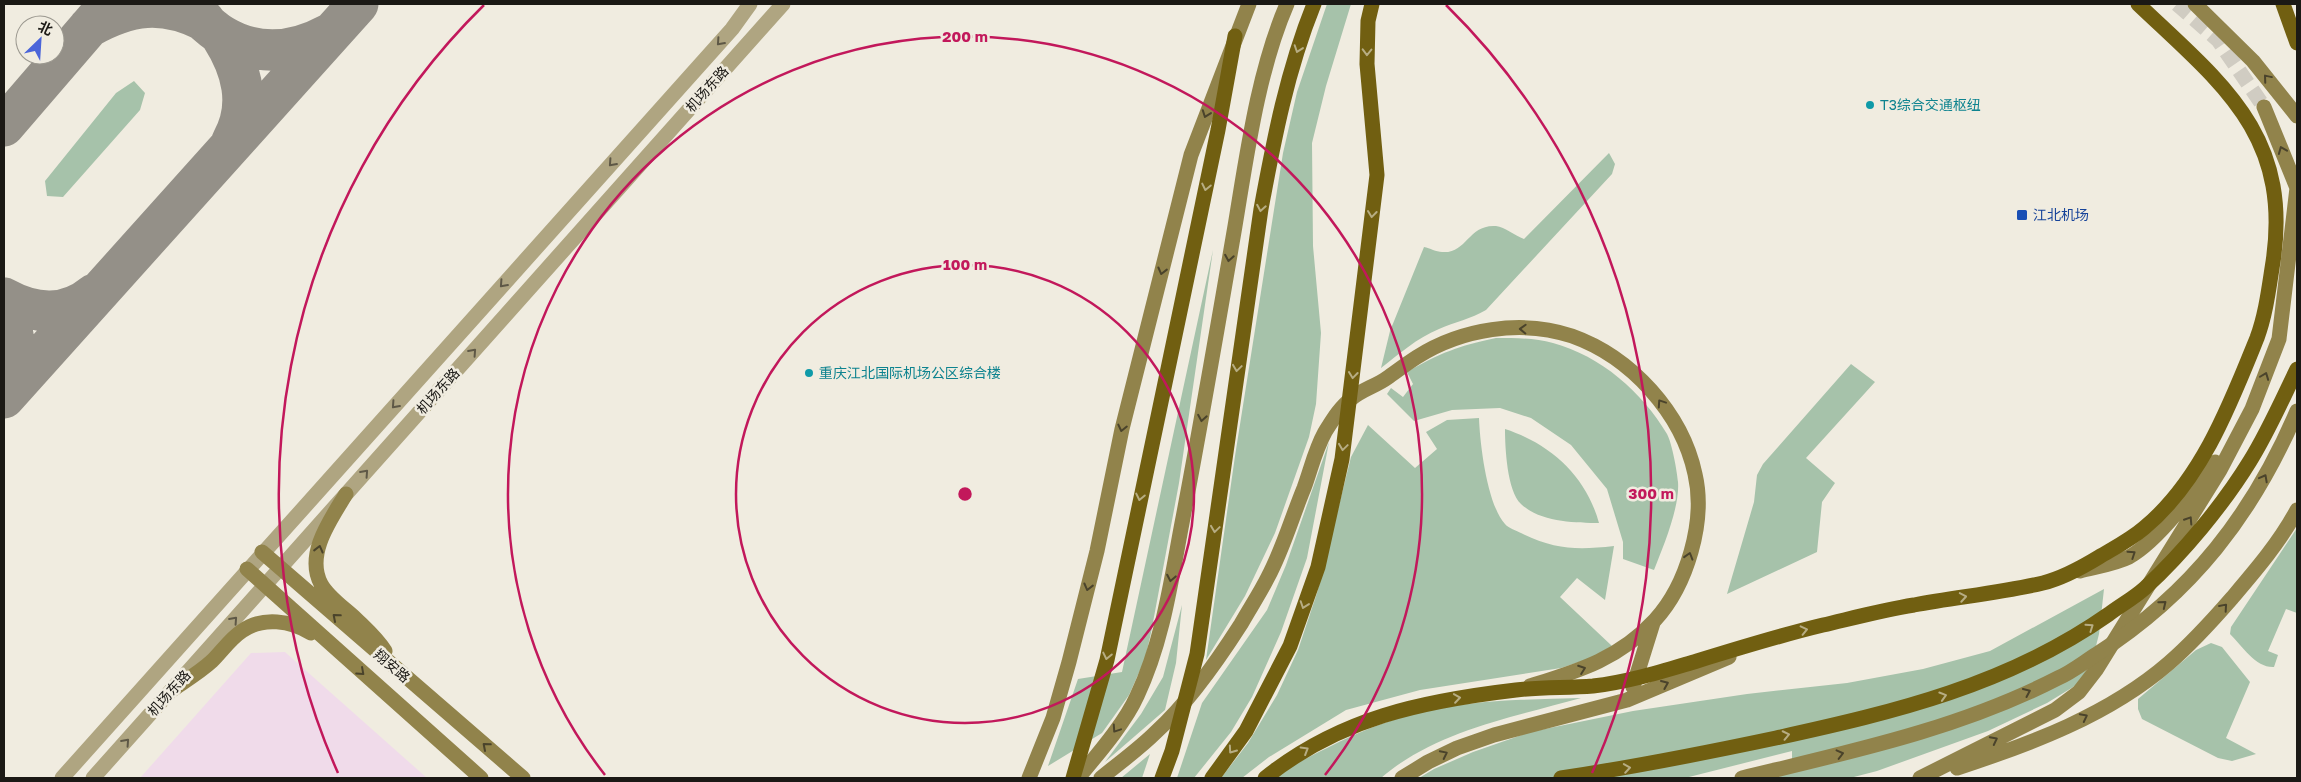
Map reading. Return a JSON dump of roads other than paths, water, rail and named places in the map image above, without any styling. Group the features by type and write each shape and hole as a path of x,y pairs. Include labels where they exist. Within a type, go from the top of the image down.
{"highway":[{"path":"1162,778 1172,751 1197,654 1259,219 1284,90 1314,4"},
{"path":"1212,778 1246,731 1290,646 1318,567 1342,459 1377,175 1367,64 1368,21 1372,4"},
{"path":"1265,778 1287,760 1355,724 1445,700 1519,690 1594,686 1636,679 1778,636 1910,606 2045,583 2069,574 2144,528 2187,480 2222,420 2260,329 2276,245 2275,200 2267,161 2254,129 2235,100 2216,79 2138,4"},
{"path":"2283,4 2297,43"},
{"path":"1073,778 1107,660 1218,130 1235,36"},
{"path":"1561,778 1648,765 1878,716 1957,691 2032,660 2084,631 2144,589 2215,510 2250,460 2297,369"}],"main road":[{"path":"1078,778 1103,747 1137,698 1154,654 1166,608 1198,437 1247,152 1263,80 1287,4"},
{"path":"2195,4 2253,61 2297,116"},
{"path":"1029,778 1054,718 1069,662 1097,552 1122,429 1191,155 1235,36 1249,6"},
{"path":"1920,778 2055,710 2079,692 2096,670 2220,470 2252,409 2279,339 2297,188 2264,107"},
{"path":"1100,778 1158,731 1213,667 1269,575 1306,483 1319,444 1336,414 1350,399 1385,380 1419,356 1460,336 1498,328 1542,329 1572,336 1602,350 1628,369 1655,394 1678,428 1695,473 1698,498 1692,546 1687,564 1678,587 1654,621 1629,644 1600,662 1519,690"},
{"path":"2069,574 2129,557 2153,537 2178,511 2252,409"},
{"path":"1741,778 1896,740 1985,711 2059,678 2120,639 2170,599 2215,552 2255,496 2286,437 2297,410"},
{"path":"346,494 320,541 316,565 318,576 328,593 378,640 398,671"},
{"path":"1924,778 2041,738 2086,717 2136,688 2168,664 2196,638 2254,572 2297,510"},
{"name":"翔安路","path":"262,552 522,778"},
{"name":"翔安路","path":"247,569 481,778"},
{"path":"1627,700 1636,679 1654,621"},
{"path":"172,690 210,662 240,632 251,625 276,622 293,625 332,645"},
{"path":"1402,778 1457,748 1494,735 1627,700 1778,636"},
{"path":"464,763 474,778"}],"street":[{"name":"机场东路","path":"62,778 262,552 732,30 750,4"},
{"name":"机场东路","path":"93,778 783,4"}],"tunnel":[{"path":"2177,4 2218,40 2264,107"}],"place":[{"name":"T3综合交通枢纽","path":"1870,105"},
{"name":"江北机场","path":"2022,215"},
{"name":"重庆江北国际机场公区综合楼","path":"809,373"}]}
